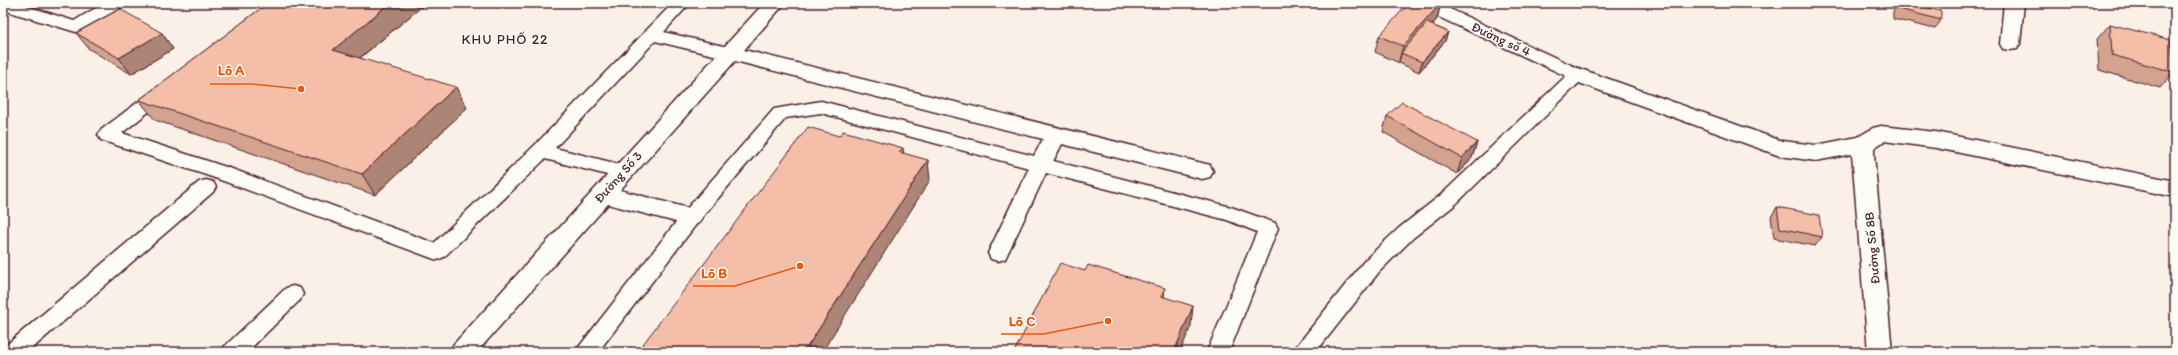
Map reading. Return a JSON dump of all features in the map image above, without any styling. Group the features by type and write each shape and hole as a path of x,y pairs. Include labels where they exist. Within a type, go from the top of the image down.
{"street":[{"name":"Đường Số 3","path":"462,352 775,3"},
{"path":"2010,44 2014,3"},
{"path":"730,53 1202,171"},
{"path":"1578,75 1780,148 1816,153 1864,144 1881,133 1936,140 2175,189"},
{"path":"1040,165 1056,134"},
{"name":"Đường Số 8B","path":"1864,144 1863,155 1880,352"},
{"path":"603,194 691,216"}],"lane":[{"path":"3,4 76,27 116,3"},
{"path":"176,82 106,135 225,174 438,252 541,151 682,3"},
{"name":"Đường số 4","path":"1423,3 1578,75"},
{"path":"652,35 730,53"},
{"path":"1303,352 1372,266 1406,233 1449,199 1578,75"},
{"path":"586,352 691,216 780,113 821,107 1231,214 1268,228 1218,352"},
{"path":"541,151 623,172"},
{"path":"998,253 1040,165"},
{"path":"12,350 206,187"},
{"path":"233,352 293,294"}],"building":[{"path":"268,3 390,3 333,50 456,87 362,174 139,100"},
{"path":"1409,3 1441,3 1403,46 1379,36"},
{"path":"1899,3 1907,3 1941,11 1941,20 1899,9"},
{"path":"120,9 162,33 119,58 76,33"},
{"path":"1427,23 1448,32 1422,62 1401,53"},
{"path":"2110,24 2171,40 2174,72 2112,55"},
{"path":"1402,102 1477,142 1462,158 1387,116"},
{"path":"808,127 839,136 843,131 903,148 899,152 928,160 804,352 637,352"},
{"path":"1777,207 1819,215 1822,237 1780,228"},
{"path":"1060,263 1085,271 1088,265 1165,288 1161,296 1193,306 1174,352 1014,352"}],"place":[{"name":"Lô A","path":"301,89"},
{"name":"Lô B","path":"800,266"},
{"name":"Lô C","path":"1108,321"}],"district":[{"name":"KHU PHỐ 22","path":"505,39"}]}
